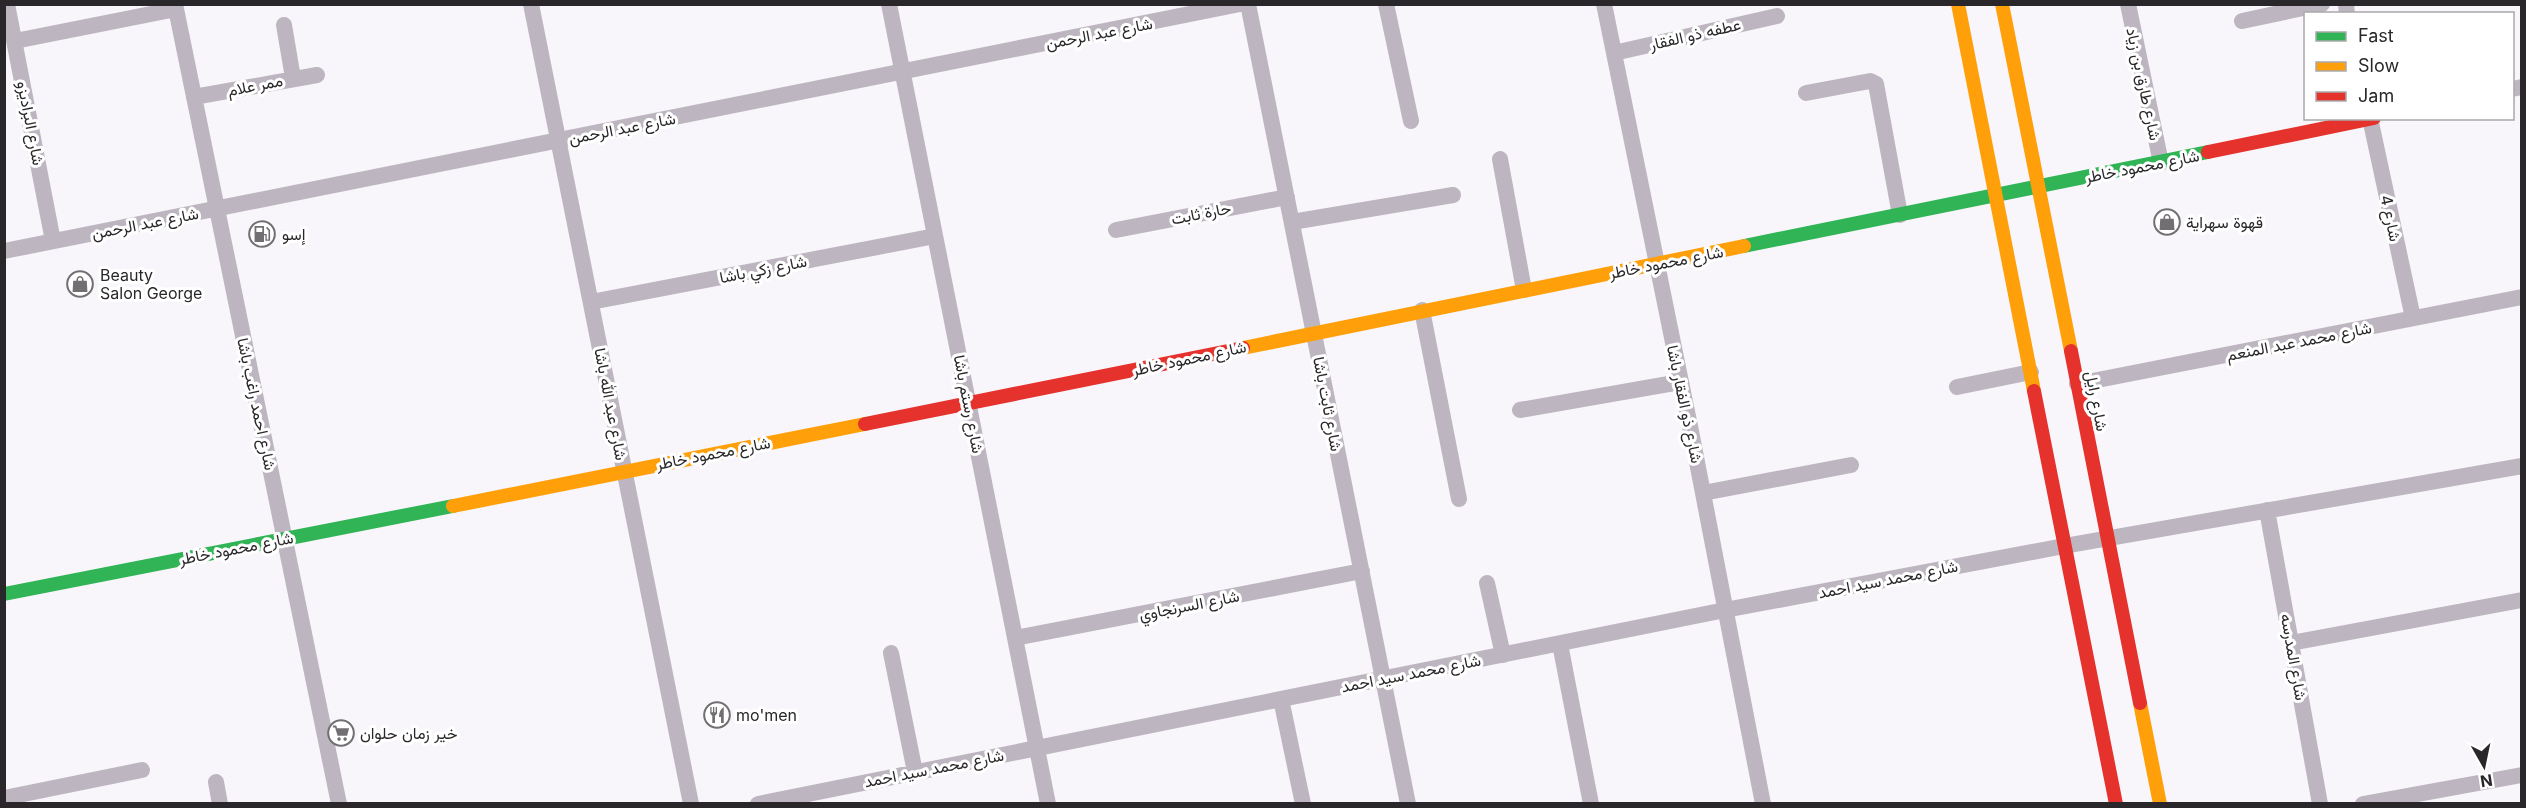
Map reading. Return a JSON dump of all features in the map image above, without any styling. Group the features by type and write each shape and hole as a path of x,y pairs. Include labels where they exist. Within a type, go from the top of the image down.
{"street":[{"name":"شارع البراديزو","path":"7,4 53,241"},
{"name":"شارع عبد الله باشا","path":"531,4 691,804"},
{"name":"شارع رستم باشا","path":"889,4 1048,804"},
{"name":"شارع عبد الرحمن","path":"4,251 1240,4"},
{"name":"شارع ثابت باشا","path":"1248,4 1408,804"},
{"path":"1386,4 1412,121"},
{"name":"شارع ذو الفقار باشا","path":"1604,4 1763,804"},
{"path":"1958,4 2116,804"},
{"name":"شارع رايل","path":"2001,4 2160,804"},
{"name":"شارع طارق بن زياد","path":"2128,4 2161,163"},
{"path":"2242,21 2322,4"},
{"path":"15,41 176,7"},
{"name":"شارع احمد راغب باشا","path":"176,7 339,804"},
{"name":"عطفه ذو الفقار","path":"1614,53 1777,16"},
{"path":"284,25 292,78"},
{"name":"ممر علام","path":"194,97 317,75"},
{"path":"1806,93 1870,81 1876,84 1900,215"},
{"name":"شارع محمود خاطر","path":"4,594 969,403 2366,120"},
{"name":"شارع 4","path":"2371,120 2413,318"},
{"path":"1500,159 1524,290"},
{"path":"1292,222 1453,195"},
{"name":"حارة ثابت","path":"1116,230 1287,197"},
{"name":"شارع زكي باشا","path":"591,302 935,236"},
{"name":"شارع محمد عبد المنعم","path":"2077,384 2522,297"},
{"path":"1422,310 1459,499"},
{"path":"1957,387 2031,372"},
{"path":"1520,410 1680,382"},
{"path":"1703,494 1851,465"},
{"name":"شارع محمد سيد احمد","path":"758,804 1725,610 2107,538 2522,466"},
{"name":"شارع المدرسه","path":"2267,510 2320,804"},
{"name":"شارع السرنجاوي","path":"1016,638 1362,571"},
{"path":"1487,582 1503,655"},
{"path":"2291,644 2522,600"},
{"path":"1560,644 1591,804"},
{"path":"891,652 915,772"},
{"path":"1281,699 1303,804"},
{"path":"4,798 142,770"},
{"path":"2363,804 2522,775"},
{"path":"216,782 220,804"}],"traffic: fast":[{"path":"1744,246 2208,152"},
{"path":"4,594 453,506"}],"traffic: slow":[{"path":"1958,4 2034,391"},
{"path":"2002,4 2071,351"},
{"path":"1243,348 1744,246"},
{"path":"453,506 865,424"},
{"path":"2140,703 2160,804"}],"traffic: jam":[{"path":"2208,152 2364,120"},
{"path":"865,424 1243,348"},
{"path":"2071,351 2140,703"},
{"path":"2034,391 2116,804"}],"place":[{"name":"قهوة سهراية","path":"2167,222"},
{"name":"إسو","path":"262,234"},
{"name":"Beauty Salon George","path":"80,284"},
{"name":"mo'men","path":"717,715"},
{"name":"خير زمان حلوان","path":"341,733"}]}
